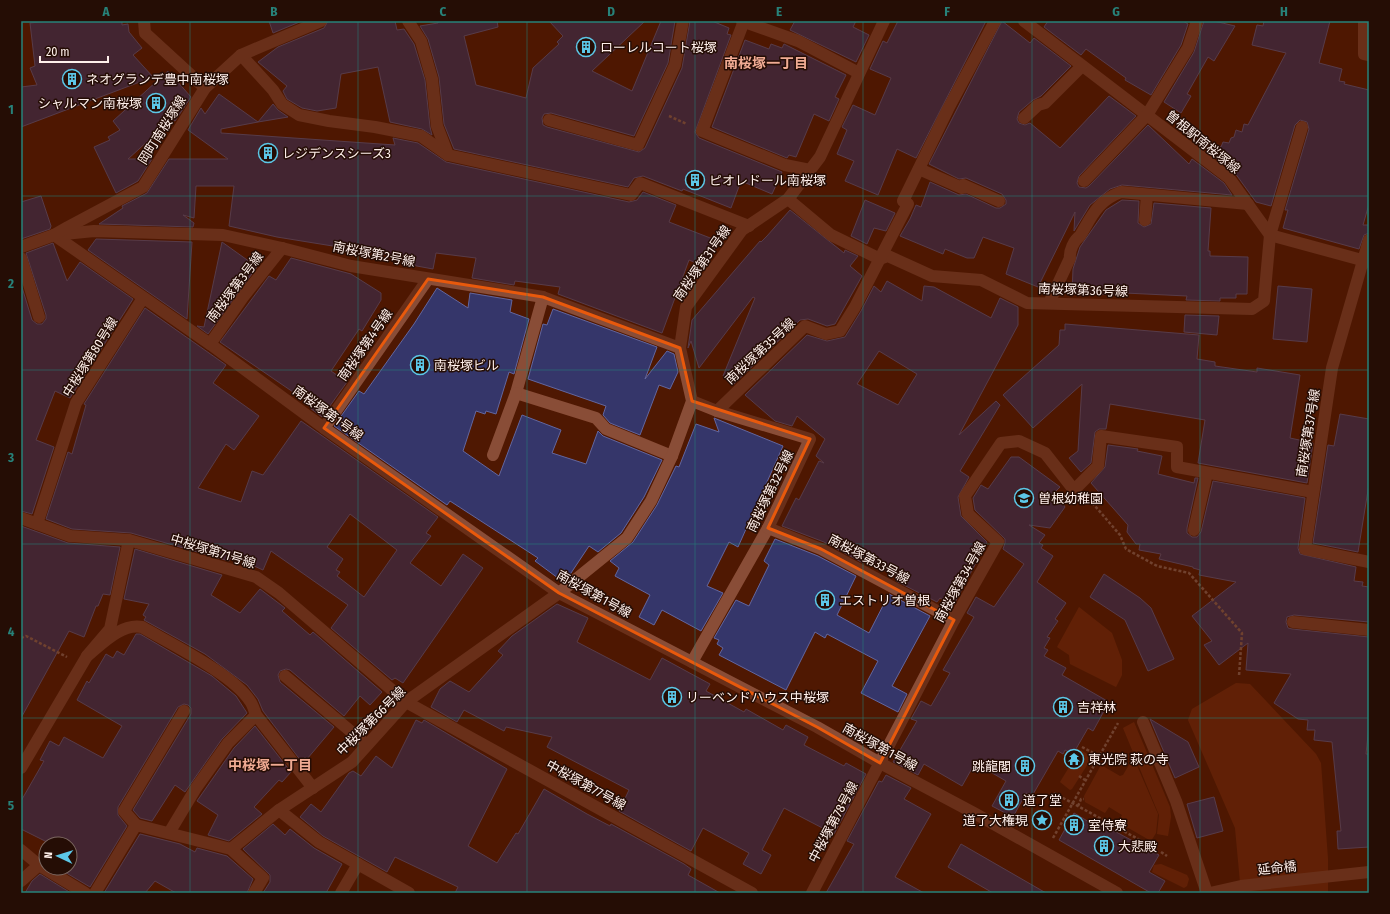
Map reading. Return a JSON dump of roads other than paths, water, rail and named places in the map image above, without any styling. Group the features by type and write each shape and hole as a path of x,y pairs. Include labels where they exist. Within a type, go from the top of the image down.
{"street":[{"path":"144,21 145,33 205,88"},
{"name":"岡町南桜塚線","path":"21,247 54,235 143,187 205,88 241,54 321,21"},
{"path":"408,21 421,41 432,79 437,126 448,155"},
{"path":"549,120 638,145 675,66 683,21"},
{"path":"810,170 786,165 702,131 743,21 798,41 860,73"},
{"name":"南桜塚第31号線","path":"692,402 680,348 686,307 742,230 788,199 820,157 884,21"},
{"path":"880,259 908,204 903,201 948,109 995,21"},
{"name":"曽根駅南桜塚線","path":"1024,21 1229,178 1270,235"},
{"path":"1084,180 1147,115 1188,48 1197,21"},
{"path":"1364,21 1364,54 1369,55"},
{"path":"241,54 273,90 282,104 299,115 421,136 448,155 631,195 640,183 749,226"},
{"path":"1024,118 1038,105 1045,103 1082,66"},
{"path":"1302,127 1270,235 1366,262"},
{"path":"919,169 962,188 963,185 999,201"},
{"path":"1050,303 1070,258 1070,253 1076,238 1080,236 1092,214 1107,197 1121,192 1248,204"},
{"path":"1145,220 1147,195"},
{"name":"南桜塚第36号線","path":"788,199 832,235 880,259 888,256 932,276 981,280 1028,303 1252,309 1264,301 1270,235"},
{"name":"南桜塚第2号線","path":"54,235 94,231 223,235 282,248 351,266 543,297 680,348"},
{"name":"南桜塚第1号線","path":"54,235 210,344 324,428 559,593 817,727 880,764 1117,893"},
{"name":"南桜塚第37号線","path":"1369,240 1366,262 1332,368 1305,549 1369,562"},
{"name":"南桜塚第3号線","path":"210,344 243,297 282,248"},
{"path":"21,258 39,317"},
{"name":"南桜塚第35号線","path":"717,411 805,326 826,334 840,331 855,307 880,259"},
{"name":"南桜塚第4号線","path":"324,428 428,279"},
{"path":"493,455 516,393 543,297"},
{"name":"中桜塚第80号線","path":"37,524 76,403 143,298"},
{"path":"516,393 596,418 606,429 672,456"},
{"path":"559,593 626,538 651,501 672,456 692,402"},
{"name":"南桜塚第32号線","path":"692,402 810,439 768,528 692,662"},
{"name":"南桜塚第34号線","path":"880,764 954,620 998,542 968,514 965,496 1001,444 1019,441 1045,453 1076,488 1098,466 1100,436 1177,447 1177,467 1207,473"},
{"path":"1194,530 1207,473 1313,492"},
{"name":"中桜塚第71号線","path":"21,518 70,536 129,540 256,577 279,593 406,702"},
{"name":"南桜塚第33号線","path":"768,528 821,549 954,620"},
{"path":"21,768 84,660 110,629 129,540"},
{"name":"中桜塚第66号線","path":"231,849 279,810 352,762 406,702 559,593"},
{"path":"1293,622 1369,630"},
{"path":"84,660 113,635 128,627 142,627 203,663 231,682 250,701 256,715 313,788"},
{"path":"285,676 367,746"},
{"name":"中桜塚第77号線","path":"406,702 752,893"},
{"path":"184,711 124,810 136,825 231,849 263,878 254,893"},
{"path":"169,833 196,788 228,743 256,715"},
{"path":"1143,722 1176,801 1208,893"},
{"name":"中桜塚第78号線","path":"812,893 880,764"},
{"path":"279,810 320,842 409,893"},
{"path":"95,893 136,825"},
{"path":"21,850 38,864"},
{"path":"341,893 358,864"},
{"path":"21,881 38,866"},
{"name":"延命橋","path":"1208,893 1241,886 1369,872"},
{"path":"57,876 84,893"}],"place":[{"name":"ローレルコート桜塚","path":"586,47"},
{"name":"ネオグランデ豊中南桜塚","path":"72,79"},
{"name":"シャルマン南桜塚","path":"156,103"},
{"name":"レジデンスシーズ3","path":"268,153"},
{"name":"ピオレドール南桜塚","path":"695,180"},
{"name":"南桜塚ビル","path":"420,365"},
{"name":"曽根幼稚園","path":"1024,498"},
{"name":"エストリオ曽根","path":"825,600"},
{"name":"リーベンドハウス中桜塚","path":"672,697"},
{"name":"吉祥林","path":"1063,707"},
{"name":"東光院 萩の寺","path":"1074,759"},
{"name":"跳龍閣","path":"1025,766"},
{"name":"道了堂","path":"1009,800"},
{"name":"道了大権現","path":"1042,820"},
{"name":"室侍寮","path":"1074,825"},
{"name":"大悲殿","path":"1104,846"}],"district":[{"name":"南桜塚一丁目","path":"766,63"},
{"name":"中桜塚一丁目","path":"270,765"}]}
